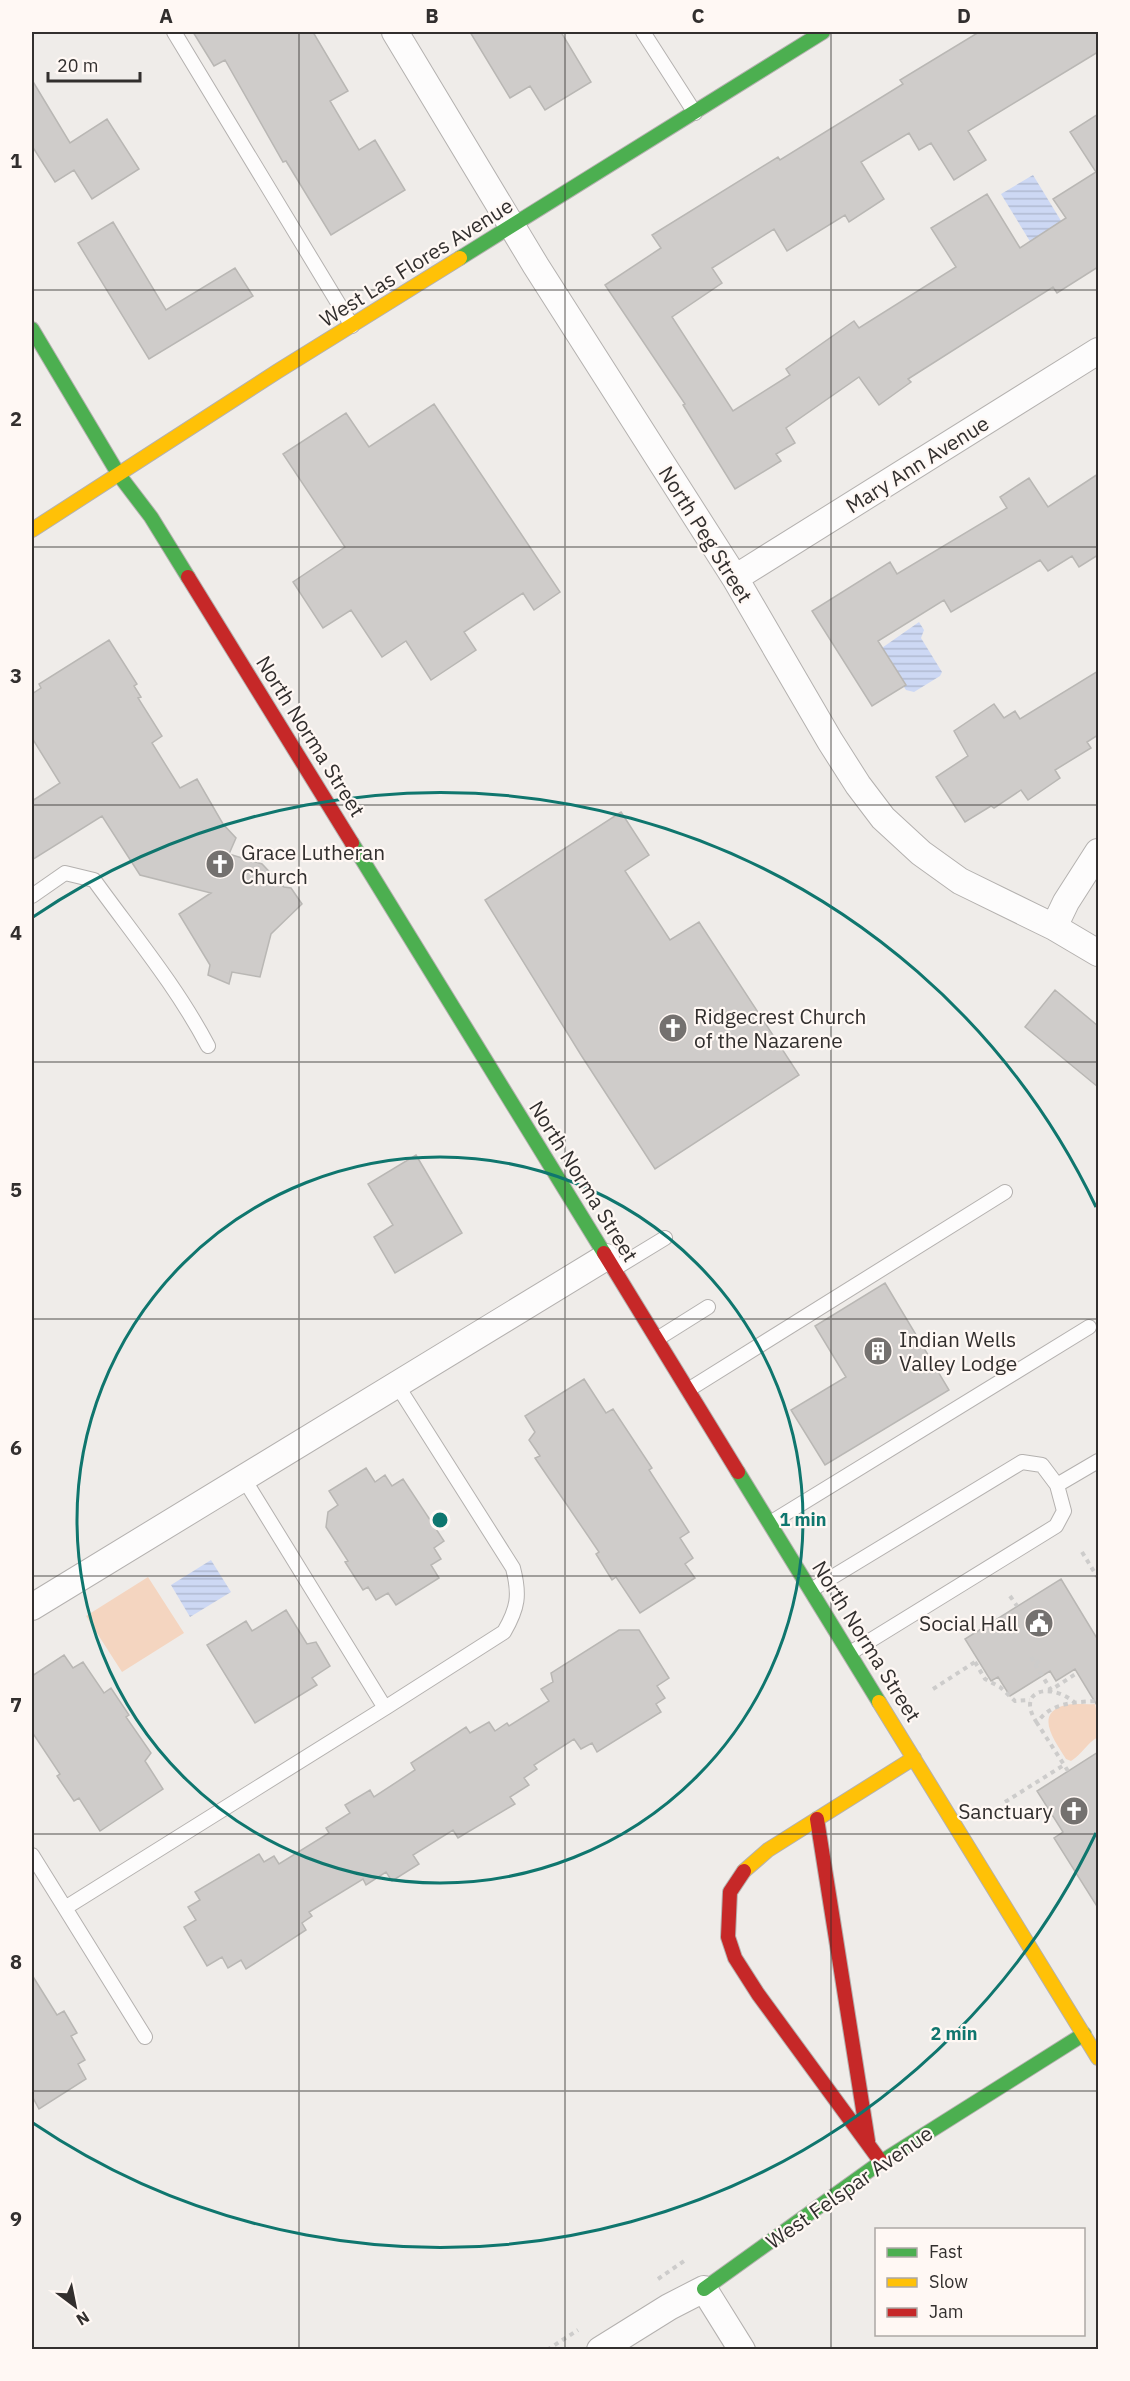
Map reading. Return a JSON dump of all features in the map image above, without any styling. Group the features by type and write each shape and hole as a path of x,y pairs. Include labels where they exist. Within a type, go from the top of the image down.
{"main road":[{"name":"West Las Flores Avenue","path":"32,530 269,377 823,32"},
{"name":"North Norma Street","path":"32,329 119,475 163,536 914,1758 1091,2029 1098,2058"},
{"path":"881,2162 758,1994 735,1958 728,1937 730,1892 741,1874 768,1850 914,1758"},
{"path":"817,1819 869,2148"},
{"name":"West Felspar Avenue","path":"704,2289 881,2162 1091,2029"}],"street":[{"name":"North Peg Street","path":"395,32 513,226 735,578 830,741 858,785 883,818 921,853 960,881 1054,927 1098,953"},
{"name":"Mary Ann Avenue","path":"735,578 1098,351"},
{"path":"1054,927 1066,902 1098,852"},
{"path":"32,1607 397,1385 610,1263"},
{"path":"704,2289 742,2349"},
{"name":"West Felspar Avenue","path":"600,2349 669,2307 704,2289"}],"lane":[{"path":"174,32 352,326"},
{"path":"643,32 695,113"},
{"path":"32,896 65,873 94,880 198,1027 208,1046"},
{"path":"688,1390 1005,1192"},
{"path":"610,1263 665,1238"},
{"path":"657,1339 708,1307"},
{"path":"770,1524 1089,1327"},
{"path":"65,1908 504,1632 514,1614 518,1591 513,1568 397,1385"},
{"path":"1058,1485 1098,1461"},
{"path":"811,1590 1022,1462 1042,1465 1058,1485 1064,1511 1056,1526 850,1653"},
{"path":"244,1479 385,1708"},
{"path":"32,1855 145,2037"}],"path":[{"path":"1082,1552 1098,1578"},
{"path":"1010,1596 1017,1606"},
{"path":"1030,1657 1051,1690"},
{"path":"1035,1664 1042,1659"},
{"path":"933,1689 977,1661 985,1679 1000,1687 1015,1701 1031,1700 1042,1691 1051,1690 1064,1694 1074,1703"},
{"path":"1051,1690 1077,1673"},
{"path":"1031,1700 1029,1710 1068,1771"},
{"path":"1037,1723 1053,1707 1098,1701"},
{"path":"1005,1802 1064,1765"}],"shaded area":[{"path":"148,1577 184,1633 122,1672 86,1616"},
{"path":"1095,1704 1098,1737 1071,1761 1066,1759 1050,1729 1048,1721 1050,1714 1066,1705"}],"water":[{"path":"1033,175 1063,224 1031,243 1001,194"},
{"path":"919,622 924,630 921,638 942,672 940,676 914,692 906,690 879,650"},
{"path":"211,1560 231,1592 190,1617 171,1585"}],"building":[{"path":"193,32 313,32 348,91 330,101 359,150 375,140 405,190 331,235 286,161 283,162 225,60 214,66"},
{"path":"470,32 561,32 591,82 545,110 530,86 510,98"},
{"path":"979,32 1098,32 1098,52 968,131 986,160 954,180 931,143 919,150 909,133 861,162 884,199 849,222 845,215 787,251 774,229 712,268 722,283 672,317 733,411 790,375 786,369 854,321 859,328 956,267 931,228 987,194 1020,248 1066,218 1053,199 1096,172 1070,132 1098,114 1098,267 1057,293 1053,287 908,379 911,382 879,405 859,377 786,428 795,443 776,454 781,461 735,489 683,405 685,404 605,285 661,248 652,235 778,157 780,160 903,84 900,80"},
{"path":"32,80 70,143 107,119 139,169 92,199 74,170 55,182 32,146"},
{"path":"113,222 166,310 235,268 253,296 149,359 78,243"},
{"path":"434,404 560,592 534,610 523,593 464,632 476,650 431,680 406,641 382,657 351,610 323,628 293,582 345,547 283,454 346,413 369,447"},
{"path":"1098,474 1098,555 1079,567 1072,556 1048,571 1040,560 951,612 944,600 878,641 906,685 872,706 812,611 890,562 897,574 1007,508 1000,497 1029,478 1048,507"},
{"path":"109,640 137,684 134,686 141,697 138,698 162,736 152,743 180,788 197,779 223,824 236,838 229,854 262,864 284,887 291,888 302,904 271,934 260,977 232,972 229,984 208,975 210,965 179,914 211,893 140,875 102,816 32,860 32,801 60,783 32,738 32,694 41,688 39,684"},
{"path":"1098,671 1098,735 1087,742 1091,748 1055,770 1060,778 1028,800 1021,790 994,808 991,806 965,822 936,777 968,756 954,731 994,704 1004,718 1015,711 1020,719"},
{"path":"621,812 649,855 625,871 670,940 699,922 799,1075 655,1169 485,900"},
{"path":"1055,990 1098,1026 1098,1087 1025,1027"},
{"path":"416,1155 462,1233 395,1273 374,1237 393,1225 368,1184"},
{"name":"Indian Wells Valley Lodge","path":"885,1283 949,1390 825,1465 791,1410 846,1377 815,1326"},
{"path":"584,1379 606,1413 613,1409 652,1468 649,1470 689,1532 680,1538 693,1558 685,1564 695,1578 640,1613 616,1577 612,1580 596,1554 599,1552 535,1458 540,1456 529,1440 535,1432 525,1416"},
{"path":"366,1468 375,1482 385,1475 392,1486 403,1479 444,1541 434,1548 441,1559 431,1565 439,1578 396,1605 388,1593 376,1600 368,1587 363,1590 326,1527 328,1512 338,1505 329,1491"},
{"name":"Social Hall","path":"1061,1579 1098,1640 1098,1707 1075,1669 1056,1681 1050,1671 1010,1696 998,1677 991,1681 965,1639"},
{"path":"286,1610 307,1644 316,1642 330,1666 312,1678 317,1685 255,1723 207,1645 246,1621 252,1631"},
{"path":"619,1630 639,1630 669,1678 657,1686 665,1698 656,1704 661,1712 597,1752 592,1743 581,1749 574,1739 534,1765 537,1769 524,1778 529,1785 510,1797 515,1804 458,1838 453,1830 413,1855 419,1864 392,1881 386,1872 366,1885 363,1879 309,1912 312,1916 302,1923 306,1930 246,1969 241,1960 228,1968 222,1957 207,1966 184,1927 196,1920 188,1907 200,1900 195,1892 259,1854 264,1862 274,1856 279,1864 329,1833 326,1828 350,1813 345,1805 370,1790 374,1797 415,1770 411,1763 466,1727 470,1733 489,1722 495,1731 507,1723 509,1726 549,1701 541,1689 553,1682 551,1673"},
{"path":"64,1655 73,1668 83,1662 104,1693 111,1688 129,1715 126,1717 151,1753 145,1761 163,1789 100,1831 79,1798 74,1801 57,1776 60,1774 32,1732 32,1676"},
{"name":"Sanctuary","path":"1098,1752 1098,1908 1054,1838 1063,1832 1037,1791"},
{"path":"32,1975 57,2015 64,2011 77,2033 71,2036 85,2060 78,2064 86,2079 39,2109 32,2096"}],"traffic: fast":[{"path":"460,258 823,32"},
{"path":"32,329 119,475 151,517 188,577"},
{"path":"352,843 604,1253"},
{"path":"738,1472 879,1702"},
{"path":"704,2289 881,2162 1084,2034"}],"traffic: slow":[{"path":"32,530 278,371 460,258"},
{"path":"879,1702 1098,2058"},
{"path":"744,1871 768,1850 914,1758"}],"traffic: jam":[{"path":"188,577 352,843"},
{"path":"604,1253 738,1472"},
{"path":"817,1819 868,2141"},
{"path":"744,1871 730,1892 728,1937 735,1958 758,1994 881,2162"}],"place":[{"name":"Grace Lutheran Church","path":"220,864"},
{"name":"Ridgecrest Church of the Nazarene","path":"673,1028"},
{"name":"Indian Wells Valley Lodge","path":"878,1351"},
{"name":"Social Hall","path":"1039,1623"},
{"name":"Sanctuary","path":"1074,1811"}]}
